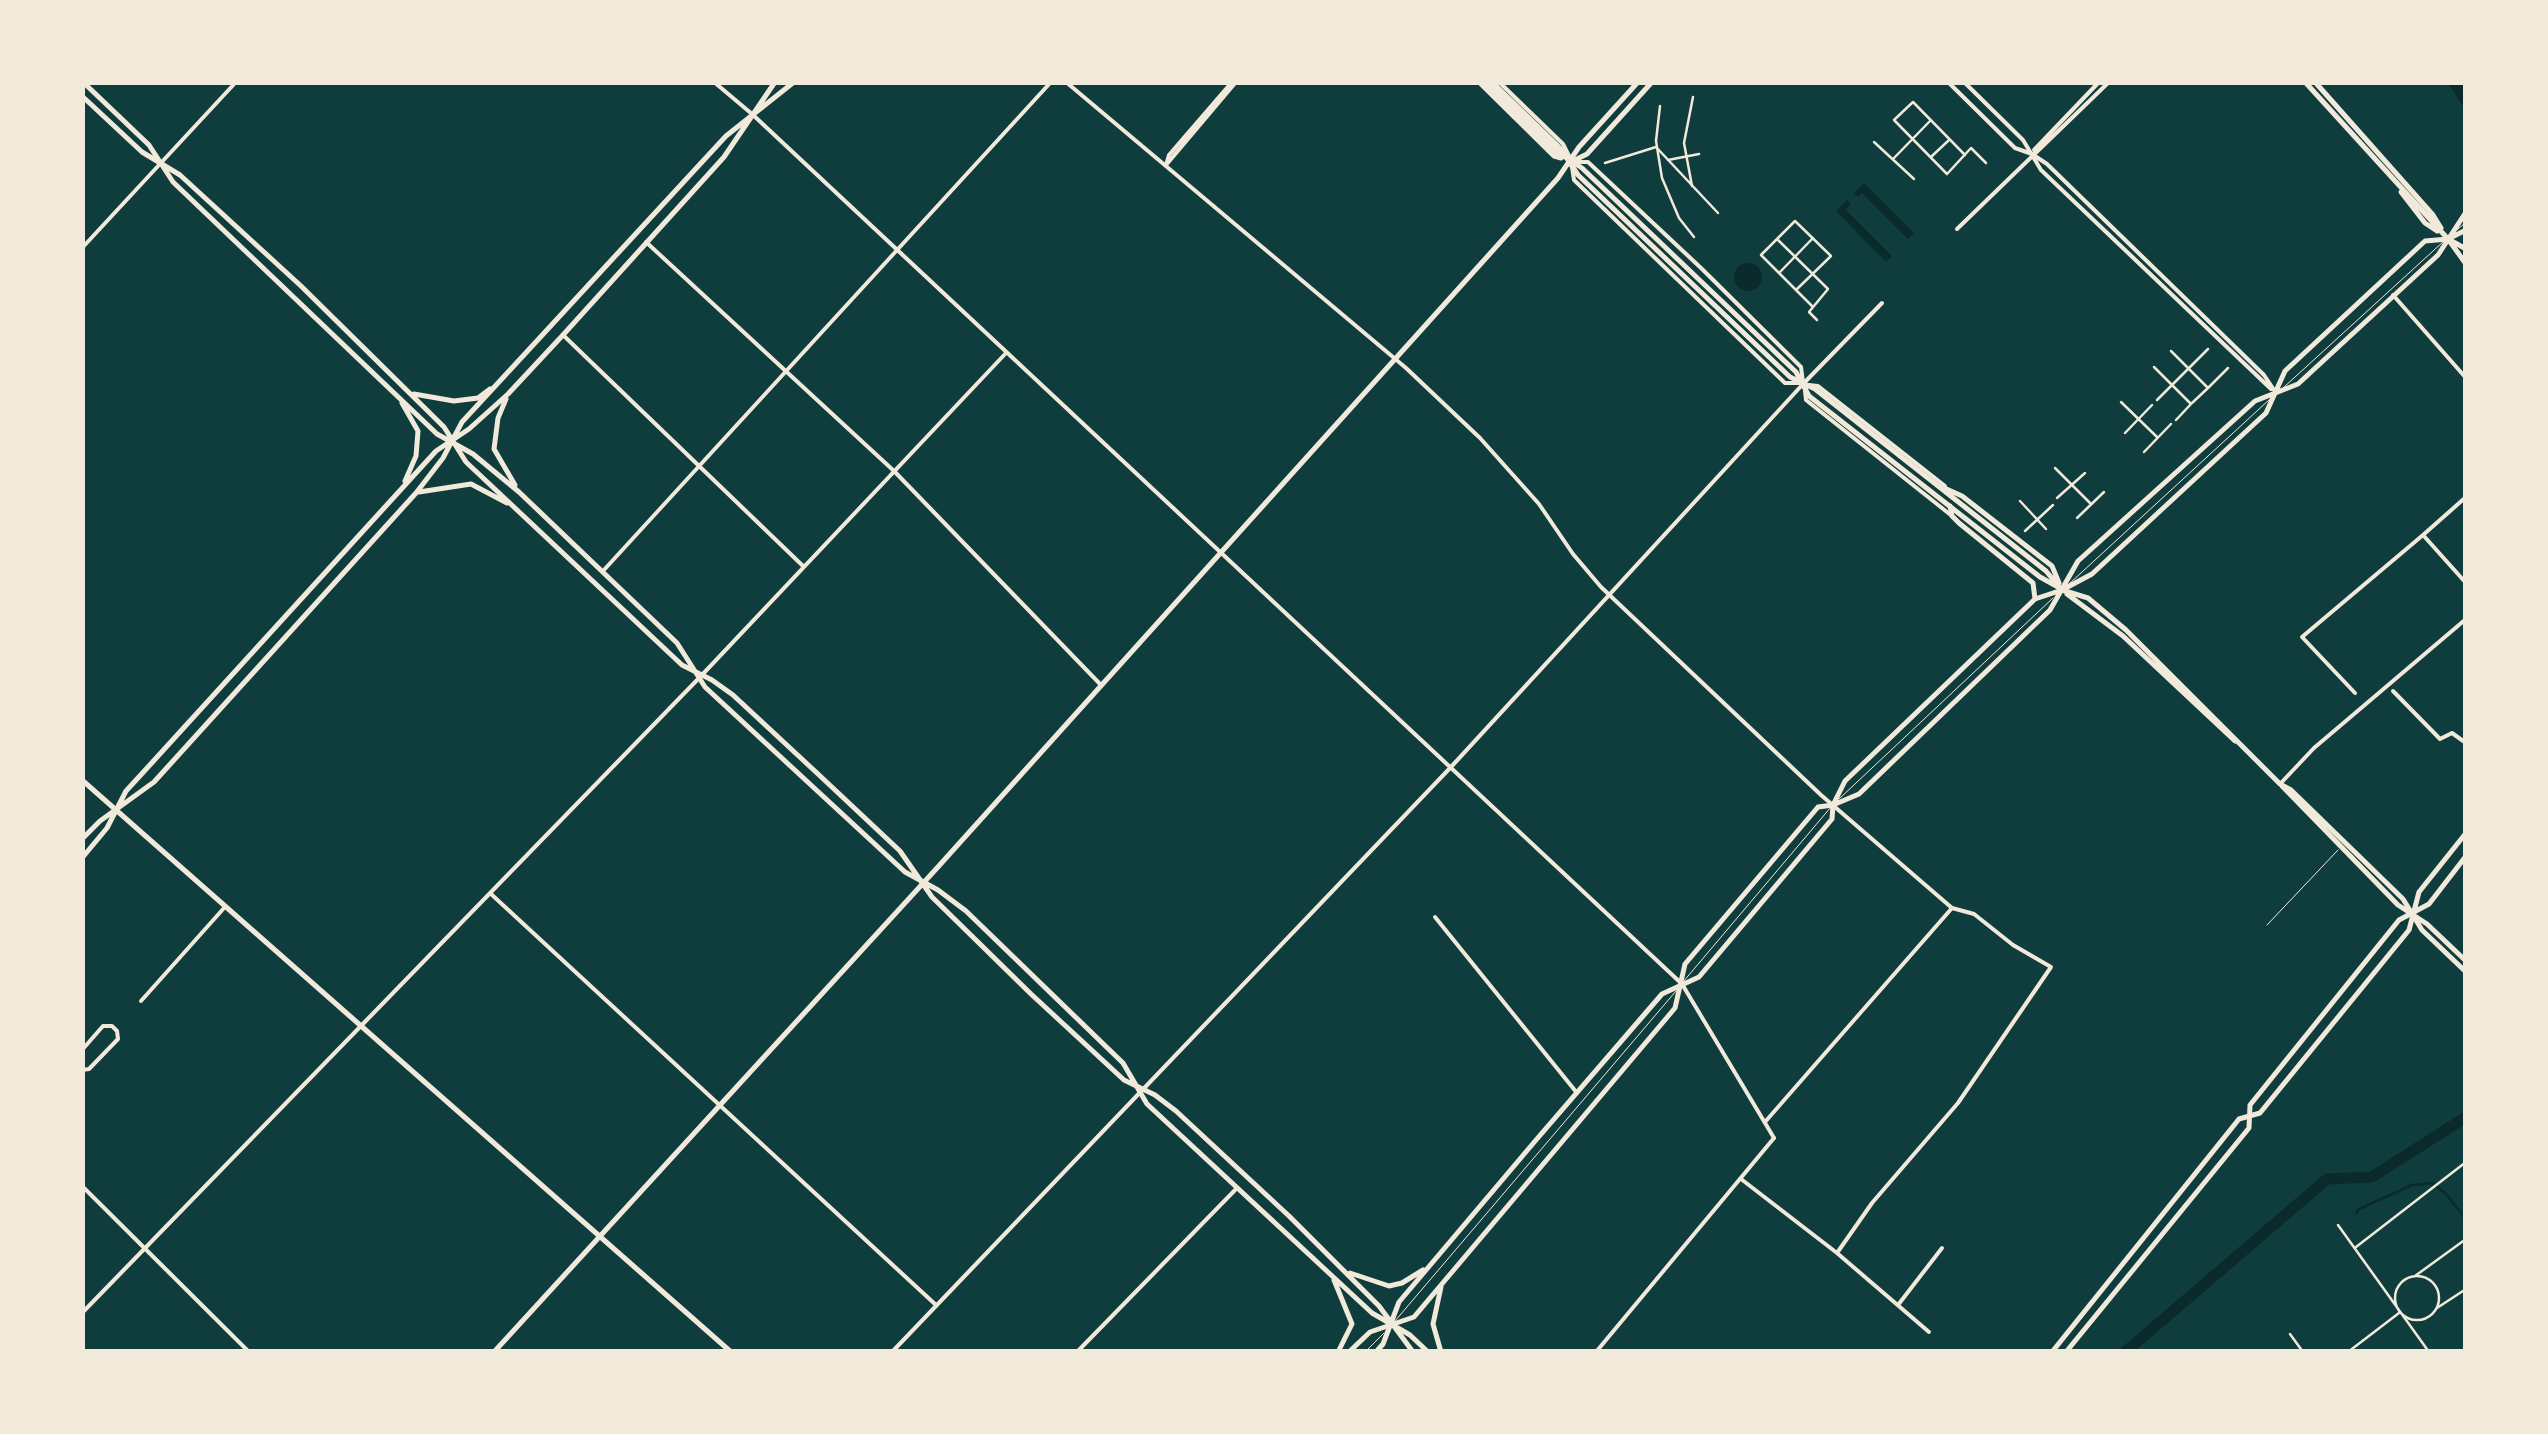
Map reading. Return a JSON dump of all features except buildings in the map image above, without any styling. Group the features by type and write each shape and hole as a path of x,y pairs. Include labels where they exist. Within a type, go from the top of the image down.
{"main road":[{"path":"83,82 149,145 173,182 437,434 453,440 519,492 677,643 705,687 905,872 966,911 1124,1063 1147,1104 1372,1313 1410,1335 1428,1352"},
{"path":"82,858 148,767 402,488 436,451 508,394 724,157 775,82"},
{"path":"82,839 154,782 416,493 462,422 726,136 794,82"},
{"path":"1482,82 1554,156 1572,162 1586,154 1652,82"},
{"path":"1496,82 1572,162 1796,372 1809,396 2040,577 2123,636 2246,750 2340,848 2466,961"},
{"path":"494,1352 924,883 1572,162 1579,146 1638,82"},
{"path":"2305,82 2425,222 2466,249"},
{"path":"2315,82 2434,215 2466,264"},
{"path":"82,96 142,152 180,175 288,273 413,394 453,440 466,462 682,665 733,695 798,755 900,851 932,897 1124,1080 1176,1111 1349,1273 1413,1352"},
{"path":"1350,1352 1370,1332 1414,1316 1674,1008 1685,964 1818,807 1859,794 2050,610 2078,562 2255,401 2298,384 2438,255 2466,212"},
{"path":"1376,1352 1383,1344 1399,1302 1577,1093 1662,994 1699,977 1832,819 1833,805 1845,781 2035,598 2062,590 2092,574 2266,413 2285,371 2425,241 2448,239 2466,226"},
{"path":"413,394 454,402 478,398 500,382"},
{"path":"1803,384 2046,571 2062,590"},
{"path":"508,394 498,418 494,449 519,492"},
{"path":"398,396 418,431 416,456 402,488"},
{"path":"1930,482 1962,496 2052,566 2062,590"},
{"path":"416,493 438,486 470,484 513,506"},
{"path":"1950,506 1952,516 2033,583 2035,598"},
{"path":"82,780 731,1352"},
{"path":"2280,784 2292,790 2402,899 2422,930 2466,972"},
{"path":"2052,1352 2239,1119 2260,1113 2409,930 2410,914 2419,892 2466,833"},
{"path":"2066,1352 2248,1128 2250,1105 2399,920 2430,904 2466,856"},
{"path":"1349,1273 1389,1286 1402,1283 1430,1266"},
{"path":"1333,1277 1352,1324 1338,1352"},
{"path":"1441,1352 1432,1324 1442,1282"}],"street":[{"path":"82,248 236,82"},
{"path":"714,82 1682,984 1774,1138 1596,1352"},
{"path":"602,571 1051,82"},
{"path":"1066,82 1396,358 1480,438 1539,504 1609,595 1833,805 1952,908 1974,914 2013,945 2051,967 1958,1103 1872,1203 1837,1253"},
{"path":"1166,165 1234,82"},
{"path":"1948,82 2014,148 2032,154"},
{"path":"1964,82 2023,140 2041,170 2245,368 2276,393"},
{"path":"1957,229 2099,82"},
{"path":"2032,154 2109,82"},
{"path":"1692,188 1685,130 1693,97"},
{"path":"1965,155 1913,102 1894,120 1948,174 1965,155 1971,148 1986,163"},
{"path":"1660,106 1656,146 1666,191 1694,237"},
{"path":"1893,160 1931,120"},
{"path":"1931,158 1949,139"},
{"path":"1874,142 1914,179"},
{"path":"1656,146 1718,213"},
{"path":"1605,163 1656,146"},
{"path":"1667,160 1699,154"},
{"path":"1572,162 1574,180 1785,383 1818,386 1962,496"},
{"path":"1796,290 1831,256 1795,220 1761,254 1779,273 1796,290 1813,307"},
{"path":"1779,273 1813,238"},
{"path":"1777,239 1828,289 1809,312 1817,320"},
{"path":"646,242 894,471 1100,684"},
{"path":"2393,295 2466,378"},
{"path":"892,1352 1451,767 1882,303"},
{"path":"563,335 804,566"},
{"path":"2157,400 2208,349"},
{"path":"2171,351 2208,388"},
{"path":"82,1313 701,676 1006,353"},
{"path":"2154,368 2191,404"},
{"path":"2176,420 2228,368"},
{"path":"1803,384 1806,400 1952,516"},
{"path":"2121,402 2157,438"},
{"path":"2125,433 2152,405"},
{"path":"2144,452 2171,424"},
{"path":"2055,468 2092,504"},
{"path":"2057,498 2085,472"},
{"path":"2077,518 2104,492"},
{"path":"2355,693 2302,637 2466,497"},
{"path":"2020,501 2046,528"},
{"path":"2025,531 2054,505"},
{"path":"2423,535 2466,583"},
{"path":"2280,784 2314,748 2466,619"},
{"path":"2394,691 2440,739 2452,732 2466,742"},
{"path":"491,894 936,1304"},
{"path":"141,1001 226,906"},
{"path":"1766,1122 1952,908"},
{"path":"1435,917 1577,1093"},
{"path":"82,1050 103,1026 112,1026 117,1031 118,1038 89,1069 82,1070"},
{"path":"2354,1248 2466,1162"},
{"path":"1741,1178 1929,1332"},
{"path":"82,1186 249,1352"},
{"path":"1076,1352 1237,1188"},
{"path":"2338,1225 2429,1352"},
{"path":"2400,1312 2396,1292 2403,1281 2466,1239"},
{"path":"1898,1305 1942,1248"},
{"path":"2415,1276 2428,1279 2437,1289 2436,1309"},
{"path":"2400,1312 2418,1320 2466,1288"},
{"path":"2348,1352 2400,1312"},
{"path":"2290,1334 2303,1352"}],"lane":[{"path":"2276,393 2448,239"},
{"path":"2268,925 2340,848"},
{"path":"1365,1352 1682,984"}],"water":[{"path":"1864,183 1914,233 1908,239 1862,193 1858,197 1854,193"},
{"path":"1847,200 1851,204 1846,210 1892,256 1886,262 1836,211"},
{"path":"1748,263 1758,267 1762,277 1758,287 1748,291 1738,287 1734,277 1738,267"}],"waterway":[{"path":"2454,82 2466,101"},
{"path":"2125,1352 2327,1179 2372,1177 2466,1117"},
{"path":"2356,1214 2359,1209 2412,1185 2432,1183 2466,1219"}]}
